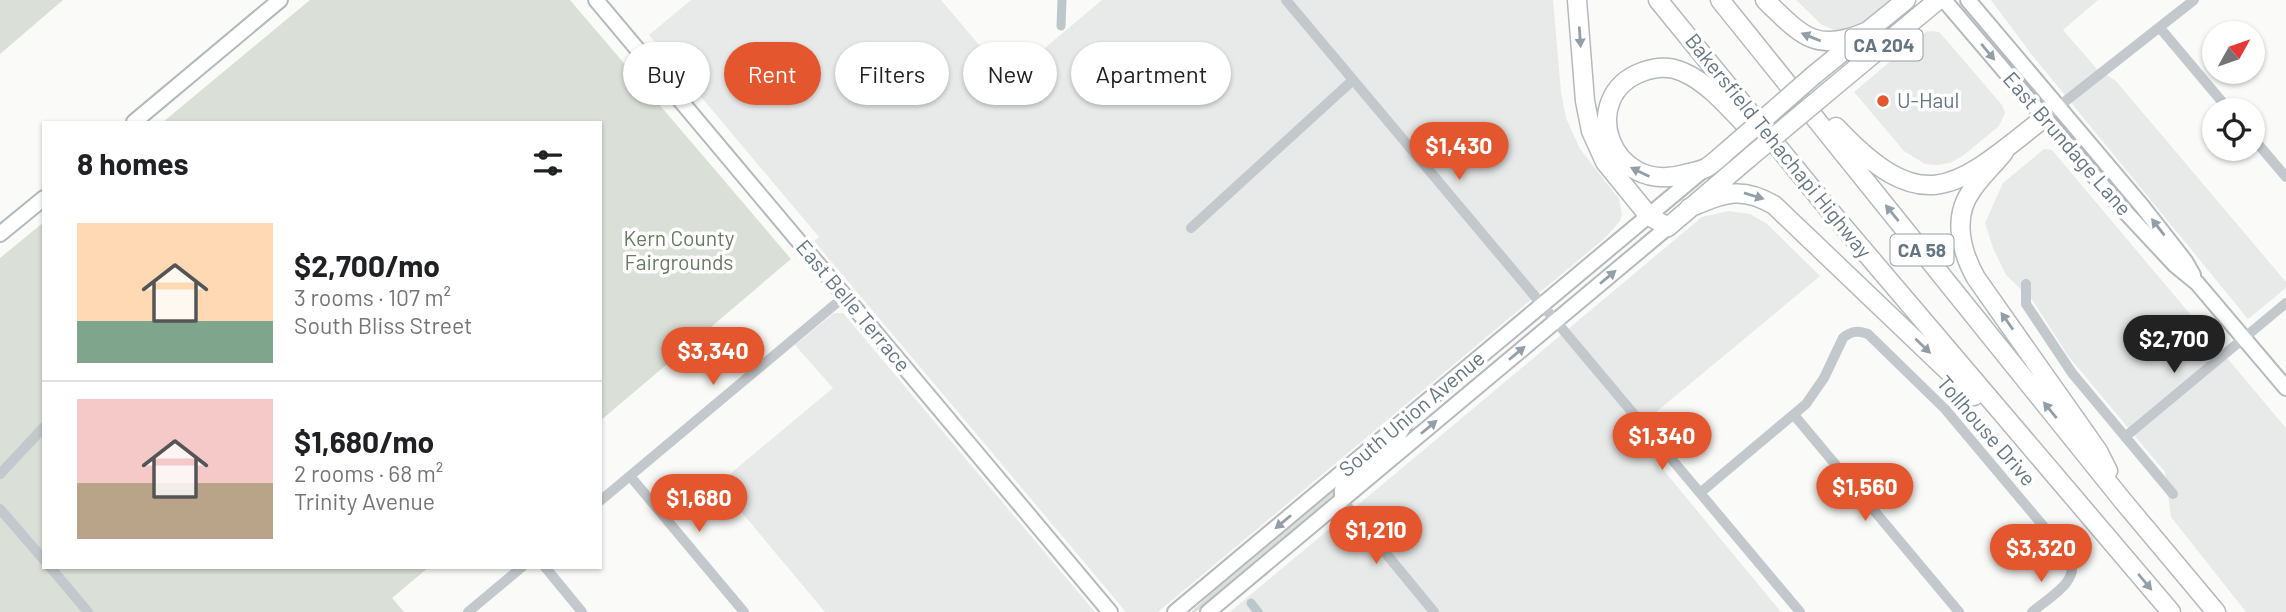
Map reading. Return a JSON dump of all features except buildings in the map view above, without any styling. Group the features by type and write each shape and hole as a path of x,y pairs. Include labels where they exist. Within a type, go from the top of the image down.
{"highway":[{"path":"1577,0 1585,101 1591,131 1605,162 1648,216 1668,227"},
{"name":"Bakersfield Tehachapi Highway","path":"1658,0 1831,212 2171,612"},
{"name":"CA 58","path":"1720,0 2123,501 2216,612"},
{"path":"1765,0 1799,32 1822,41 1846,41 1868,31"},
{"name":"CA 204","path":"1705,168 1906,0"},
{"name":"CA 204","path":"1668,227 1938,0"},
{"path":"1749,35 1847,139 1884,171 1898,179 1925,185 1948,183 1973,173 2004,152 2044,118"},
{"path":"1705,168 1677,176 1656,178 1628,166 1614,150 1608,130 1609,107 1617,89 1639,73 1656,68 1680,71 1695,79 1738,117 1831,212"},
{"path":"2004,152 1965,201 1960,221 1962,248 1976,278 2098,451 2123,501"},
{"path":"1689,208 1716,197 1741,192 1758,196 1774,205 1947,368 2085,511"}],"main road":[{"path":"135,121 280,0"},
{"name":"East Belle Terrace","path":"596,0 1110,612"},
{"name":"East Brundage Lane","path":"1944,0 2125,212 2175,265 2197,283 2286,387"},
{"name":"East Brundage Lane","path":"1968,0 2185,261 2197,283"},
{"name":"South Union Avenue","path":"1208,612 1342,500 1549,312 1648,216 1705,168"},
{"path":"0,234 42,200"},
{"name":"South Union Avenue","path":"1175,612 1407,418 1668,227"},
{"path":"1342,500 1344,485 1395,441 1407,418"}],"street":[{"path":"1286,0 1800,612"},
{"path":"2044,118 2194,0"},
{"path":"2160,29 2220,98"},
{"path":"1191,228 1353,80"},
{"path":"2265,152 2286,177"},
{"path":"2026,284 2026,304 2072,373 2173,494"},
{"path":"602,499 845,296"},
{"path":"2125,437 2286,303"},
{"name":"Tollhouse Drive","path":"1794,415 1815,392 1843,338 1856,331 1868,334 1945,409 2071,559 2073,570 2068,582 2032,612"},
{"path":"1700,494 1794,415 1959,612"},
{"path":"0,474 42,429"},
{"path":"630,476 744,612"},
{"path":"1342,500 1434,612"},
{"path":"0,509 42,558"},
{"path":"52,569 88,612"},
{"path":"468,612 520,569"},
{"path":"547,569 582,612"}],"shaded area":[{"path":"691,0 941,0 977,42 963,42 963,105 1057,105 1057,42 1052,42 1102,0 1553,0 1561,92 1566,118 1580,149 1619,199 1622,214 1620,221 1606,237 1158,612 1126,612 814,241 819,237 708,105 710,42 655,42 649,35"},
{"path":"1796,0 1889,0 1852,32 1838,32 1821,24"},
{"path":"1991,0 2098,0 2063,30 2097,69 2116,81 2286,282 2286,288 2248,319 2032,55"},
{"path":"1930,31 1942,35 2002,105 2005,113 1999,126 1964,155 1950,163 1937,165 1925,164 1904,151 1854,92 1924,33"},
{"path":"2044,149 2052,150 2286,428 2286,612 2246,612 2171,517 2165,472 2069,357 2033,301 2006,275 1985,223 2003,183"},
{"path":"1728,211 1750,214 1767,224 1820,276 1632,432 1781,612 1230,612 1702,217"},
{"path":"834,313 843,313 1095,612 825,612 718,484 833,388 795,345"}],"green space":[{"path":"0,0 63,0 0,54"},
{"name":"Kern County Fairgrounds","path":"310,0 570,0 623,62 623,105 660,105 791,259 602,419 602,121 164,121"},
{"path":"42,224 42,569 427,569 392,598 404,612 0,612 0,258"},
{"path":"1349,476 1337,488 1333,498 1196,612 1191,612 1248,559"}],"waterway":[{"path":"1061,26 1062,0"},
{"path":"1251,603 1258,612"}],"place":[{"name":"U-Haul","path":"1883,101"}]}
